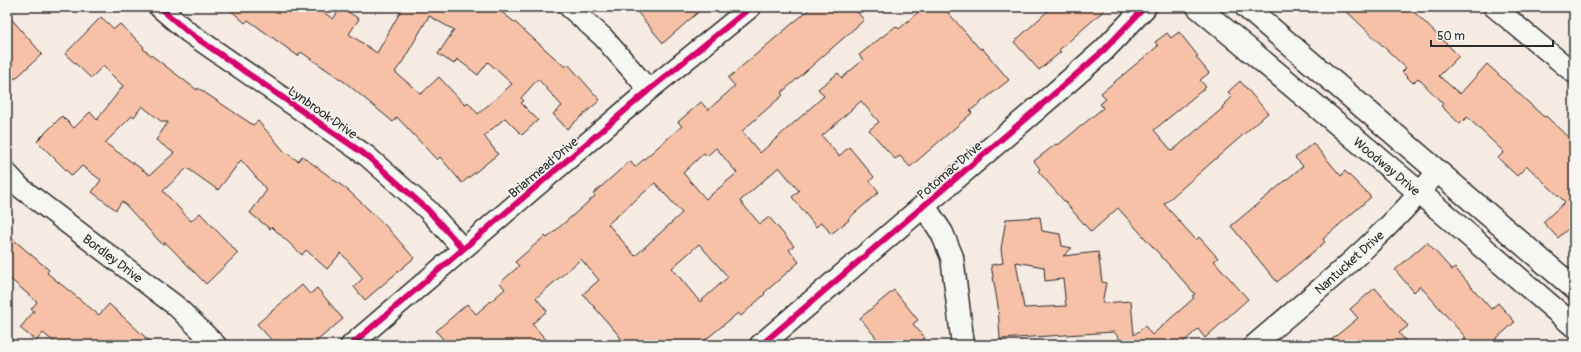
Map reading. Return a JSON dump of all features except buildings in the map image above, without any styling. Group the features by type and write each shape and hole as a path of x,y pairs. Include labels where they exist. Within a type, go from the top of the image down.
{"main road":[{"name":"Potomac Drive","path":"761,345 1102,51 1145,7"},
{"name":"Woodway Drive","path":"1198,7 1420,193 1574,326"},
{"path":"1246,7 1574,288"},
{"path":"924,206 942,233 952,256 963,345"}],"street":[{"name":"Lynbrook Drive","path":"159,7 188,32 367,156 428,210 463,249"},
{"path":"569,7 603,37 649,90"},
{"name":"Briarmead Drive","path":"351,345 649,90 751,7"},
{"path":"1494,7 1574,73"},
{"name":"Nantucket Drive","path":"1254,345 1363,251 1420,193 1437,172"},
{"name":"Bordley Drive","path":"7,173 21,188 176,306 216,345"}],"cycle path":[{"path":"159,7 188,32 367,156 428,210 463,249"},
{"path":"351,345 649,90 751,7"},
{"path":"761,345 1103,51 1145,7"}]}
